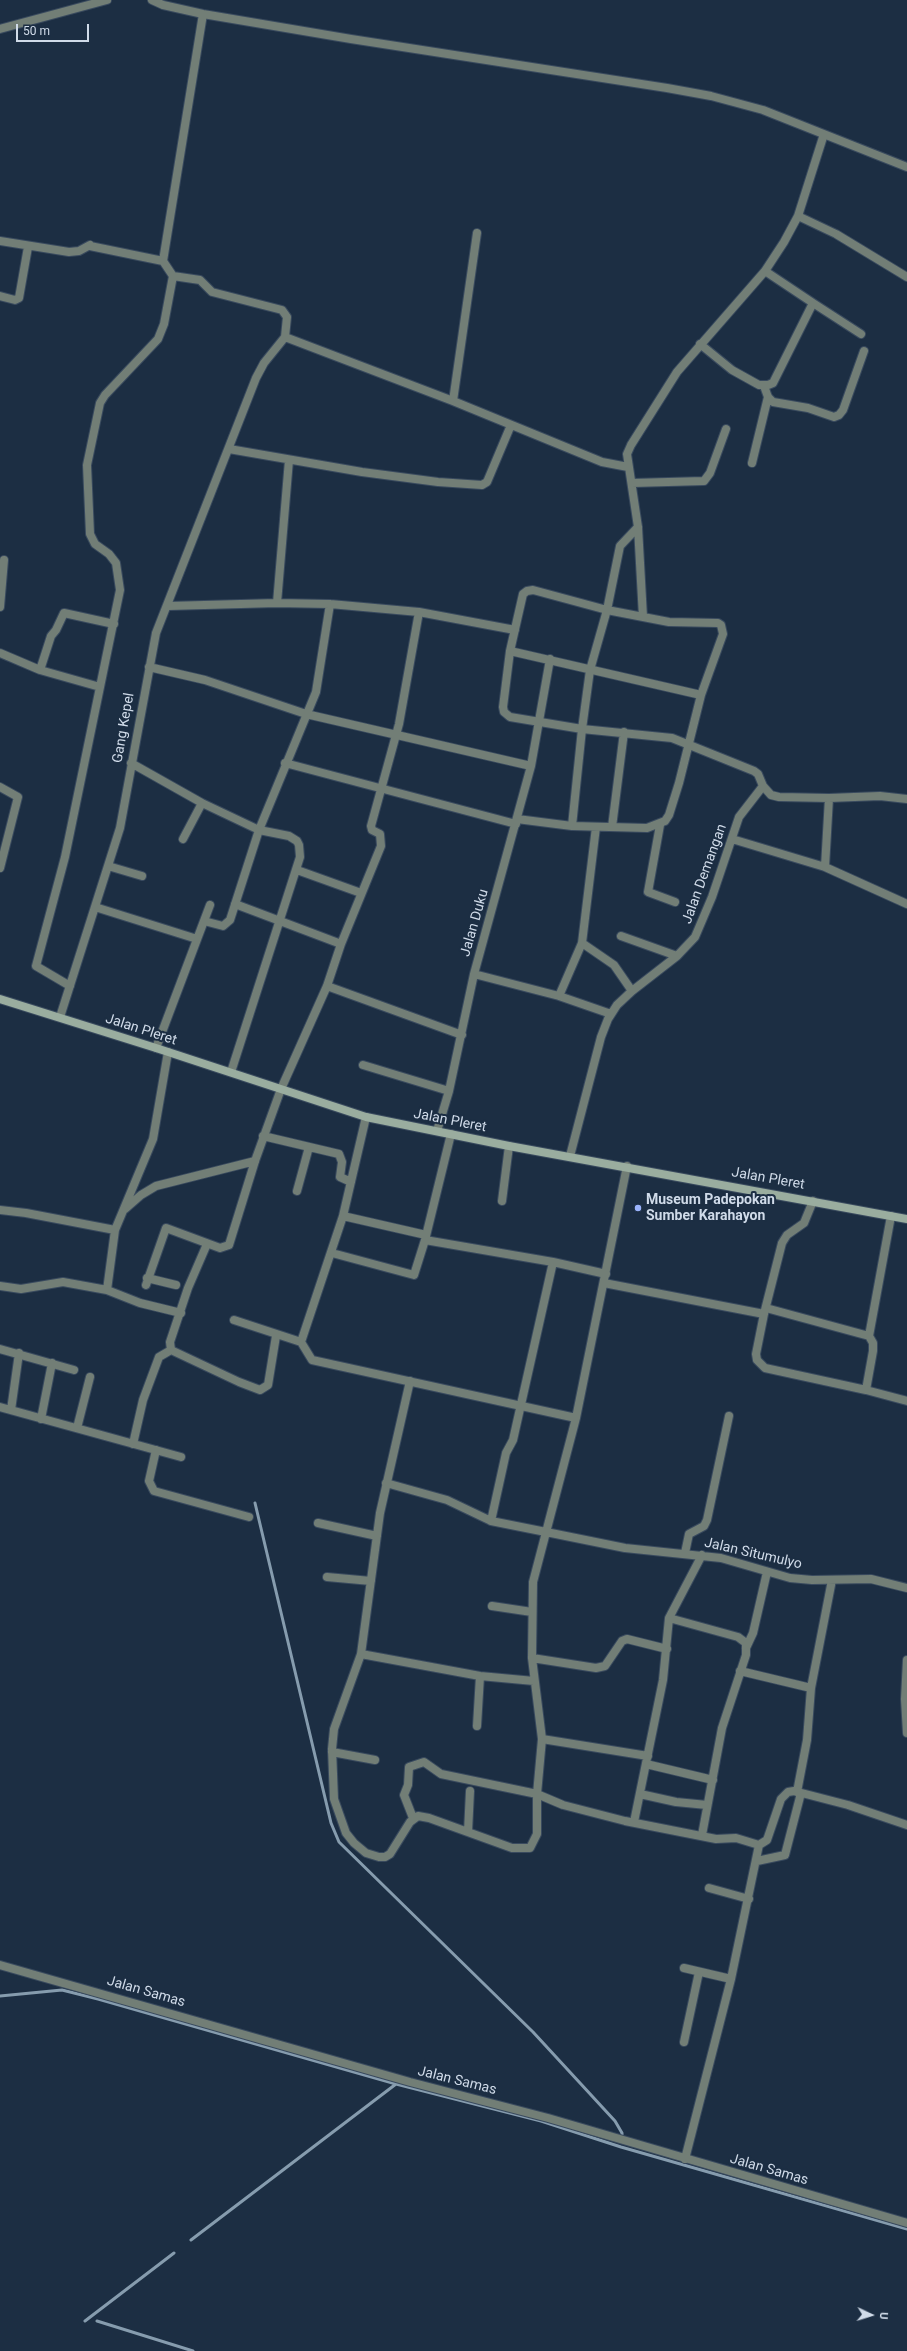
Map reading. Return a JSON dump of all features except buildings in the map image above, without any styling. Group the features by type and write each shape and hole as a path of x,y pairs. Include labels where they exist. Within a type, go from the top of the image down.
{"main road":[{"name":"Jalan Pleret","path":"0,999 231,1072 366,1117 509,1146 628,1166 907,1219"}],"street":[{"path":"0,29 107,0"},
{"path":"152,0 163,5 203,14 425,51 667,88 748,105 907,167"},
{"path":"70,986 36,966 65,857 114,624 119,578 113,558 95,544 90,534 87,465 100,403 105,395 158,339 164,324 173,276 163,261 203,14"},
{"path":"643,616 638,527 627,454 676,372 765,271 798,216 824,134"},
{"path":"798,216 836,234 907,277"},
{"path":"453,401 477,233"},
{"path":"0,241 28,247 69,252 79,251 90,244 90,246 163,261"},
{"path":"0,296 15,300 19,298 28,247"},
{"path":"765,271 861,334"},
{"path":"173,276 200,280 214,293 282,310 287,317 285,337 453,401 602,462 628,467"},
{"path":"764,386 773,383 814,302"},
{"name":"Gang Kepel","path":"60,1017 120,828 156,633 168,606 260,369 285,337"},
{"path":"700,344 732,370 764,386 768,397 777,404 808,408 834,417 839,415 843,410 864,351"},
{"path":"752,463 768,397"},
{"path":"229,449 289,460 438,482 482,485 487,482 510,424"},
{"path":"632,484 704,481 710,473 726,429"},
{"path":"277,603 289,460"},
{"path":"572,826 590,670 607,610 620,546 622,541 638,527"},
{"path":"0,607 4,560"},
{"path":"675,902 648,892 660,825 669,815 689,743 701,695 723,634 721,625 714,622 669,622 607,610 530,590 523,594 510,651 503,707 504,712 510,717 582,729 672,738 689,743 754,771 758,774 768,793 775,796 829,798 880,796 907,799"},
{"path":"168,606 277,603 330,604 419,612 515,630"},
{"path":"204,921 223,926 230,920 259,830 285,763 316,692 330,604"},
{"path":"176,1285 147,1282 166,1228 221,1248 229,1245 263,1136 281,1089 327,986 341,944 368,882 381,846 380,834 372,830 371,826 396,735 419,612"},
{"path":"40,670 51,636 56,630 64,613 114,624"},
{"path":"510,651 701,695"},
{"path":"0,653 40,670 100,687"},
{"name":"Jalan Duku","path":"437,1131 449,1091 474,974 517,822 531,766 550,659"},
{"path":"149,667 205,680 306,714 531,766"},
{"path":"612,827 624,732"},
{"path":"131,763 202,803 259,830 289,836 297,841 300,857 231,1072"},
{"path":"285,763 380,789 517,822 596,827 647,828 660,825"},
{"name":"Jalan Demangan","path":"570,1156 601,1037 611,1014 632,991 677,956 699,932 743,810 763,786"},
{"path":"0,787 18,797 0,868"},
{"path":"825,867 829,798"},
{"path":"183,839 202,803"},
{"path":"558,996 582,942 596,827"},
{"path":"732,839 825,867 907,904"},
{"path":"108,866 142,876"},
{"path":"296,870 362,894"},
{"path":"235,904 341,944"},
{"path":"156,1048 210,905"},
{"path":"95,907 197,939"},
{"path":"621,936 677,956"},
{"path":"582,942 614,965 632,991"},
{"path":"474,974 558,996 611,1014"},
{"path":"327,986 462,1035"},
{"path":"107,1290 116,1230 122,1211 155,1131 163,1073 168,1052"},
{"path":"363,1065 449,1091"},
{"path":"301,1342 343,1216 366,1117"},
{"path":"332,1252 414,1275 425,1238 451,1134"},
{"path":"263,1136 339,1154 342,1162 340,1177 350,1182"},
{"path":"502,1201 509,1146"},
{"path":"297,1191 309,1147"},
{"path":"122,1211 141,1195 156,1186 255,1161"},
{"path":"410,1381 386,1483 377,1536 362,1654 337,1716 332,1752 334,1799 341,1821 354,1843 366,1853 385,1857 390,1854 413,1818 423,1816 512,1848 530,1848 537,1834 537,1794 542,1740 532,1658 533,1582 576,1418 628,1166"},
{"path":"813,1201 804,1223 787,1235 782,1243 756,1354 760,1365 765,1368 866,1390 907,1402"},
{"path":"0,1210 26,1213 116,1230"},
{"path":"343,1216 425,1238 553,1262 606,1274"},
{"path":"866,1390 873,1350 873,1343 869,1336 891,1216"},
{"path":"171,1350 170,1342 181,1313 188,1288 207,1244"},
{"path":"492,1520 506,1452 512,1445 553,1262"},
{"path":"0,1286 21,1289 62,1282 107,1290 140,1303 181,1313"},
{"path":"604,1283 765,1311 869,1336"},
{"path":"234,1320 276,1336 301,1342 312,1360 576,1418"},
{"path":"171,1350 239,1382 260,1390 268,1385 276,1336"},
{"path":"0,1349 74,1370"},
{"path":"133,1444 143,1400 159,1357 171,1350"},
{"path":"11,1410 18,1354"},
{"path":"42,1419 52,1363"},
{"path":"76,1428 90,1377"},
{"path":"0,1407 181,1457"},
{"path":"685,1553 689,1534 704,1526 708,1520 729,1416"},
{"path":"156,1450 148,1481 154,1491 248,1517"},
{"name":"Jalan Situmulyo","path":"386,1483 447,1500 492,1520 625,1548 685,1553 730,1560 767,1572 803,1580 871,1579 907,1588"},
{"path":"318,1523 377,1536"},
{"path":"634,1822 663,1680 669,1618 674,1604 702,1555"},
{"path":"702,1835 722,1728 746,1648 753,1633 767,1572"},
{"path":"327,1577 371,1581"},
{"path":"757,1861 786,1855 799,1792 807,1740 811,1688 832,1580"},
{"path":"492,1606 532,1612"},
{"path":"669,1618 738,1637 746,1643 746,1648"},
{"path":"532,1658 596,1668 605,1666 622,1641 627,1639 667,1649"},
{"path":"362,1654 480,1676 534,1681"},
{"path":"907,1660 905,1699 907,1733"},
{"path":"740,1671 811,1688"},
{"path":"477,1726 480,1676"},
{"path":"542,1740 647,1760 713,1780"},
{"path":"332,1752 375,1760"},
{"path":"413,1818 406,1801 405,1792 408,1785 409,1766 415,1766 422,1762 441,1774 537,1794 563,1805 716,1839 736,1838 760,1845"},
{"path":"468,1832 470,1791"},
{"path":"685,2159 731,1979 760,1845 767,1840 784,1794 788,1792 799,1792 860,1808 907,1825"},
{"path":"640,1794 676,1802 707,1805"},
{"path":"709,1888 749,1899"},
{"name":"Jalan Samas","path":"0,1966 410,2082 548,2118 907,2223"},
{"path":"684,1968 731,1979"},
{"path":"684,2042 699,1972"}],"waterway":[{"path":"255,1503 331,1823 339,1842 533,2032 615,2121 622,2133 622,2138"},
{"path":"0,1996 62,1990 98,1999 396,2084 541,2121 621,2147 907,2229"},
{"path":"191,2240 396,2084"},
{"path":"85,2321 174,2253"},
{"path":"97,2321 193,2351"}],"place":[{"name":"Museum Padepokan Sumber Karahayon","path":"638,1208"}]}
